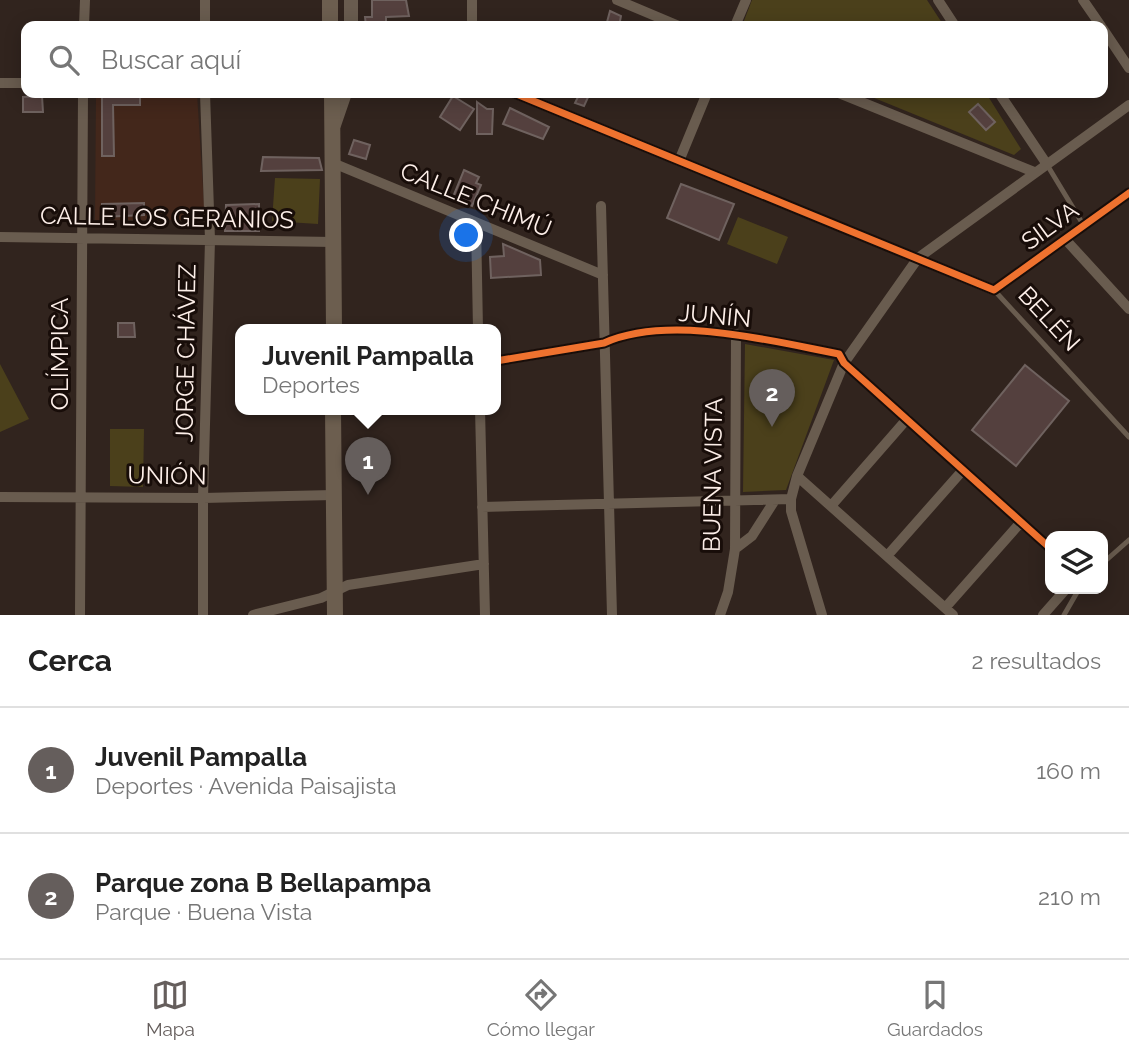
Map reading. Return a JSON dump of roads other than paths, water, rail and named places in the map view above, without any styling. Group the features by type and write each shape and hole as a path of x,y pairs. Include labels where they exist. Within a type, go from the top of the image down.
{"main road":[{"path":"330,0 330,21"},
{"path":"332,98 334,324"},
{"path":"333,415 335,615"}],"street":[{"path":"85,0 85,21"},
{"path":"205,0 205,21"},
{"path":"351,0 351,21"},
{"path":"472,0 472,21"},
{"path":"617,0 667,21"},
{"path":"737,21 746,0"},
{"path":"938,0 952,21"},
{"path":"1083,0 1097,21"},
{"path":"1108,37 1129,68"},
{"path":"0,83 21,83"},
{"name":"OLÍMPICA","path":"80,615 83,98"},
{"name":"JORGE CHÁVEZ","path":"203,615 203,498 210,240 205,98"},
{"path":"333,126 343,98"},
{"name":"BELÉN","path":"526,98 994,290"},
{"path":"679,160 705,98"},
{"path":"851,98 1034,172"},
{"path":"1002,98 1046,163"},
{"path":"834,615 821,610 791,511 791,499 797,477 844,363 918,258 1129,105"},
{"name":"CALLE CHIMÚ","path":"333,163 603,275"},
{"name":"SILVA","path":"994,290 1129,193"},
{"path":"601,206 612,615"},
{"path":"476,223 478,324"},
{"name":"CALLE LOS GERANIOS","path":"0,237 334,242"},
{"path":"1065,239 1129,309"},
{"name":"JUNÍN","path":"501,360 673,330 736,334 839,354 844,363 1045,544"},
{"name":"BUENA VISTA","path":"720,615 728,592 735,549 736,334"},
{"path":"480,415 485,615"},
{"path":"831,506 907,419"},
{"path":"887,556 963,470"},
{"path":"797,477 949,611 1021,522"},
{"name":"UNIÓN","path":"0,497 203,498 334,495"},
{"path":"482,507 791,499"},
{"path":"735,549 752,536 775,500"},
{"path":"253,615 321,598 348,585 484,564"},
{"path":"1044,615 1062,594"}],"lane":[{"path":"1046,163 1084,226"},
{"name":"BELÉN","path":"994,290 1129,437"},
{"path":"1108,559 1129,540"},
{"path":"1064,615 1076,594"}],"place":[{"name":"Parque zona B Bellapampa","path":"772,427"},
{"name":"Juvenil Pampalla","path":"368,495"}]}
